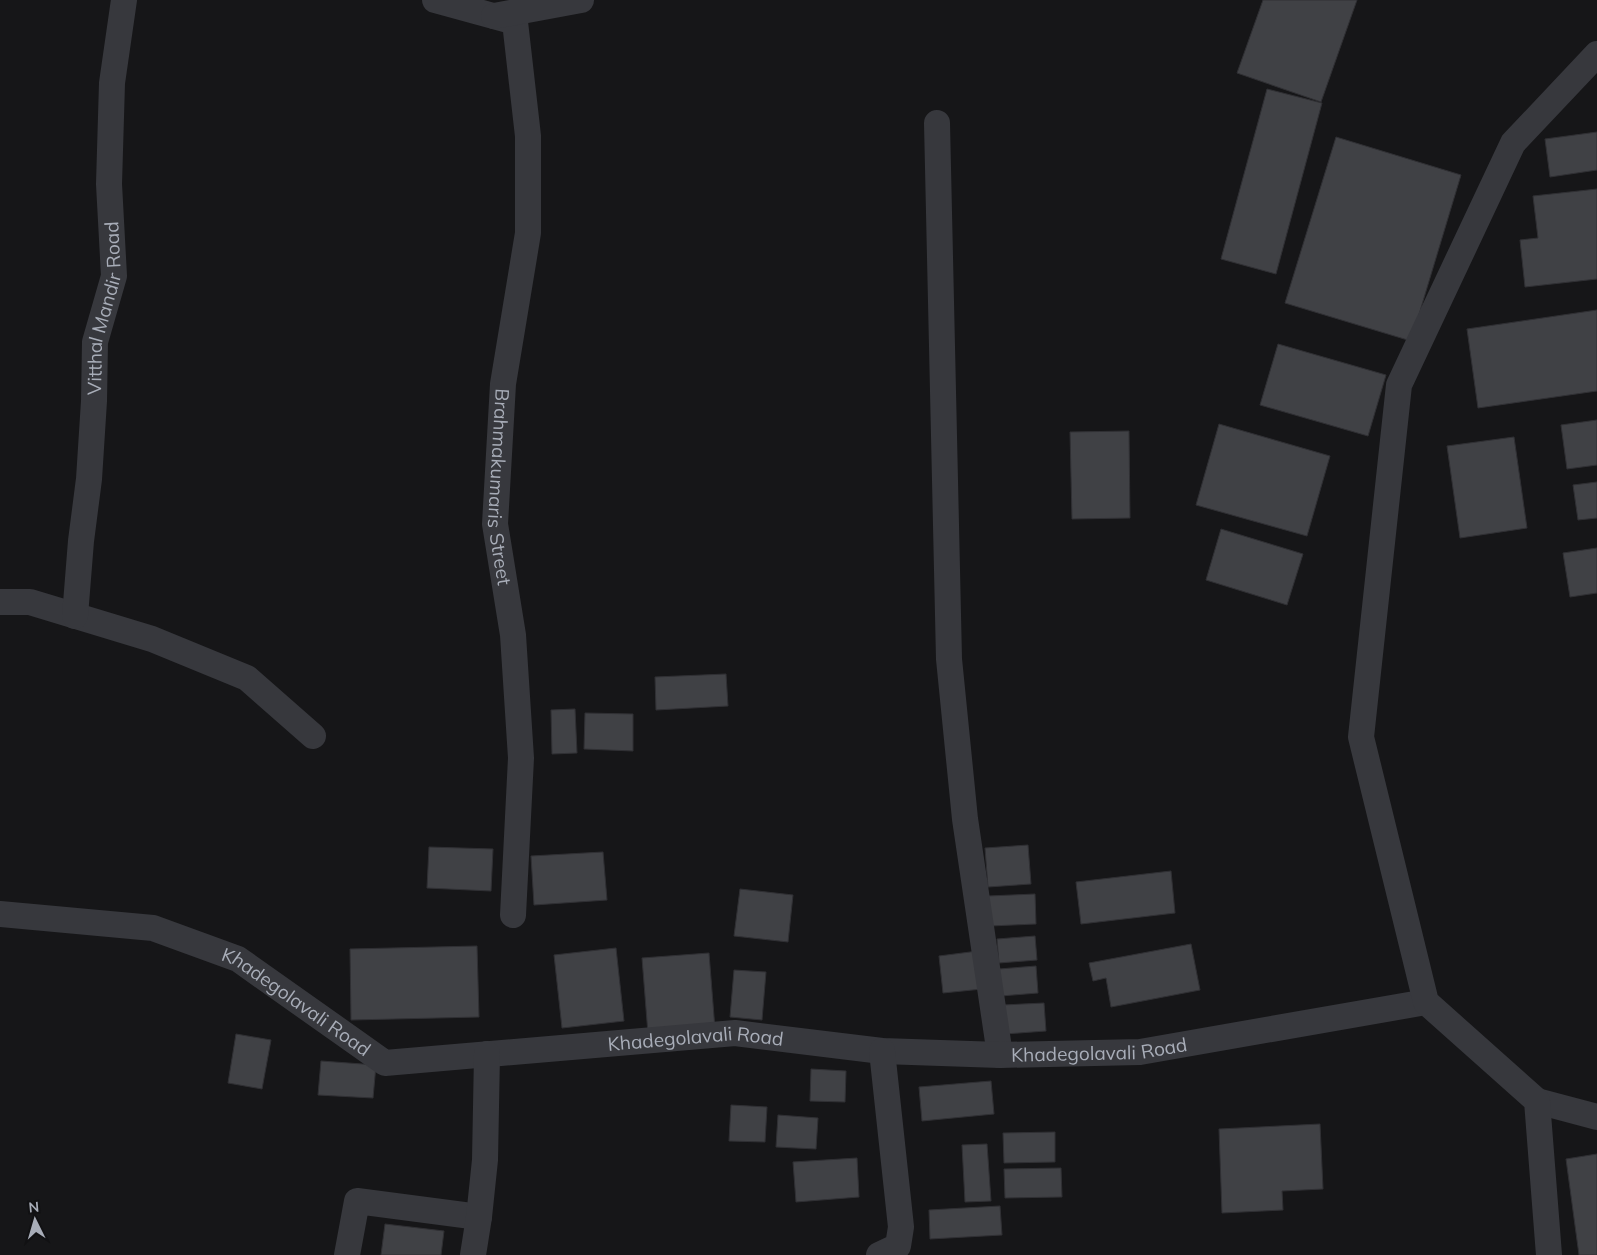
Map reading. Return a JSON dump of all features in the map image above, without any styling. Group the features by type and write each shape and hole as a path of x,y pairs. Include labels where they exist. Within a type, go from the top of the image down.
{"street":[{"name":"Vitthal Mandir Road","path":"75,616 80,541 89,479 94,401 95,342 114,276 109,175 112,84 124,0"},
{"name":"Brahmakumaris Street","path":"435,0 515,22 528,136 528,233 503,384 495,524 513,635 521,758 513,915"},
{"path":"493,16 581,0"},
{"path":"1597,54 1513,142 1399,385 1361,737 1426,1002 1536,1101 1597,1117"},
{"path":"937,123 949,658 965,820 1000,1055"},
{"path":"0,602 30,602 152,639 247,678 313,736"},
{"name":"Khadegolavali Road","path":"0,914 153,928 238,959 385,1063 735,1033 882,1051 1000,1055 1140,1052 1426,1002"},
{"path":"879,1255 898,1246 901,1227 882,1051"},
{"path":"473,1255 485,1160 487,1054"},
{"path":"1536,1101 1548,1255"},
{"path":"347,1255 357,1201 479,1217"}],"building":[{"path":"1263,0 1357,0 1321,102 1237,73"},
{"path":"1267,89 1322,103 1276,274 1221,259"},
{"path":"1597,132 1597,170 1550,177 1545,139"},
{"path":"1336,137 1461,175 1411,341 1285,303"},
{"path":"1597,189 1597,279 1525,287 1520,240 1538,238 1533,196"},
{"path":"1597,310 1597,391 1478,408 1467,329"},
{"path":"1278,344 1386,375 1368,436 1260,405"},
{"path":"1597,420 1597,465 1567,469 1561,425"},
{"path":"1219,424 1330,456 1307,536 1196,505"},
{"path":"1129,431 1130,518 1072,519 1070,432"},
{"path":"1514,437 1527,528 1460,538 1447,446"},
{"path":"1597,482 1597,518 1578,520 1573,485"},
{"path":"1221,529 1303,554 1287,605 1206,580"},
{"path":"1597,548 1597,593 1570,597 1563,553"},
{"path":"726,674 728,706 656,710 655,677"},
{"path":"575,709 577,753 552,754 551,710"},
{"path":"585,713 633,714 633,751 584,749"},
{"path":"1028,845 1031,884 988,887 985,848"},
{"path":"429,847 493,849 491,891 427,888"},
{"path":"603,852 607,900 534,905 531,856"},
{"path":"1171,871 1175,913 1081,924 1076,882"},
{"path":"740,889 793,895 788,942 734,936"},
{"path":"1035,894 1036,924 990,926 988,896"},
{"path":"1035,936 1037,960 999,963 997,939"},
{"path":"1191,944 1200,990 1111,1007 1106,978 1093,981 1089,963"},
{"path":"477,946 479,1017 351,1020 350,949"},
{"path":"616,948 624,1021 562,1028 554,955"},
{"path":"978,951 982,989 943,993 939,956"},
{"path":"709,953 715,1029 648,1034 642,958"},
{"path":"1036,966 1038,993 1001,996 999,969"},
{"path":"734,970 766,972 762,1020 730,1017"},
{"path":"1044,1003 1046,1031 1005,1034 1003,1005"},
{"path":"236,1034 271,1040 262,1089 228,1083"},
{"path":"321,1061 376,1065 373,1098 318,1095"},
{"path":"811,1069 846,1071 845,1102 810,1101"},
{"path":"991,1081 994,1114 922,1121 919,1087"},
{"path":"731,1105 767,1107 765,1142 729,1141"},
{"path":"778,1115 818,1118 816,1149 776,1147"},
{"path":"1320,1124 1323,1189 1282,1191 1283,1210 1222,1213 1219,1129"},
{"path":"1055,1132 1055,1162 1004,1163 1003,1133"},
{"path":"987,1144 991,1201 965,1202 962,1145"},
{"path":"1597,1154 1597,1255 1579,1255 1566,1159"},
{"path":"857,1158 859,1197 796,1202 793,1162"},
{"path":"1061,1168 1062,1197 1005,1198 1004,1169"},
{"path":"1000,1206 1002,1235 930,1239 929,1210"},
{"path":"385,1224 444,1231 441,1255 381,1255"}]}
